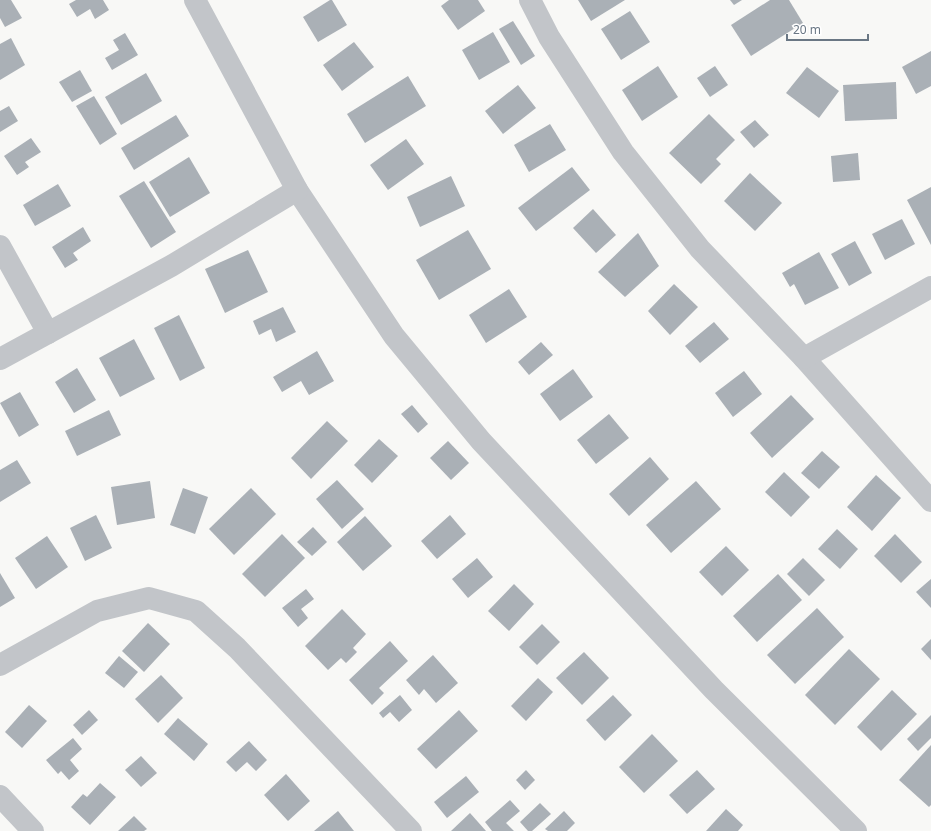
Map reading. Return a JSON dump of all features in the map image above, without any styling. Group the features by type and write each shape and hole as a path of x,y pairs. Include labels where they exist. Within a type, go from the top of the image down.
{"street":[{"path":"194,0 297,190 394,336 481,441 714,690 856,831"},
{"path":"530,0 549,37 623,152 700,249 804,358 931,501"},
{"path":"0,358 171,266 297,190"},
{"path":"0,246 48,333"},
{"path":"804,358 931,287"},
{"path":"0,665 97,611 149,598 196,611 237,648 410,831"},
{"path":"0,796 33,831"}],"building":[{"path":"0,0 11,0 22,18 5,27 0,18"},
{"path":"76,0 103,0 109,10 95,19 90,9 77,17 69,4"},
{"path":"332,0 347,25 318,42 303,17"},
{"path":"449,0 478,0 485,11 458,30 441,6"},
{"path":"578,0 625,0 591,21"},
{"path":"730,0 742,0 734,5"},
{"path":"770,0 789,0 803,23 751,56 731,25"},
{"path":"630,11 650,42 621,60 601,29"},
{"path":"513,21 535,56 521,65 499,29"},
{"path":"493,32 510,62 479,80 462,50"},
{"path":"125,33 138,55 112,70 105,58 119,50 113,40"},
{"path":"11,38 25,65 0,80 0,44"},
{"path":"354,42 374,67 342,91 323,65"},
{"path":"931,51 931,86 916,94 902,67"},
{"path":"658,66 678,97 642,121 622,90"},
{"path":"715,66 728,85 710,97 697,78"},
{"path":"807,67 839,91 819,118 786,93"},
{"path":"80,70 92,91 72,102 59,82"},
{"path":"146,73 162,101 121,125 105,97"},
{"path":"408,76 426,106 365,143 347,114"},
{"path":"896,82 897,119 845,121 843,85"},
{"path":"518,85 536,108 503,134 485,111"},
{"path":"94,96 117,134 100,145 76,106"},
{"path":"9,106 18,121 0,132 0,111"},
{"path":"709,114 735,140 716,159 721,164 701,184 669,153"},
{"path":"176,115 189,136 134,170 121,148"},
{"path":"755,120 769,135 754,148 740,132"},
{"path":"550,124 566,150 529,172 514,145"},
{"path":"31,138 41,152 25,162 29,167 17,175 4,156"},
{"path":"406,139 424,164 388,190 370,165"},
{"path":"858,153 860,180 833,182 831,156"},
{"path":"189,157 210,193 170,217 149,182"},
{"path":"572,167 590,190 536,231 518,208"},
{"path":"750,173 782,203 755,231 724,201"},
{"path":"451,176 465,206 420,227 407,197"},
{"path":"144,181 176,232 151,248 119,196"},
{"path":"58,184 71,206 35,226 23,205"},
{"path":"931,187 931,245 907,200"},
{"path":"593,209 616,235 596,253 573,228"},
{"path":"902,219 915,244 885,260 872,234"},
{"path":"83,227 91,241 73,253 78,260 65,268 52,247"},
{"path":"468,230 491,269 439,300 416,260"},
{"path":"638,233 659,266 625,297 598,272"},
{"path":"855,241 872,273 849,286 831,254"},
{"path":"248,250 268,292 225,313 205,269"},
{"path":"819,252 839,288 805,305 794,284 790,287 782,273"},
{"path":"674,284 698,307 670,335 648,311"},
{"path":"509,289 527,317 486,343 469,315"},
{"path":"283,307 296,332 276,342 271,329 259,335 253,321"},
{"path":"179,315 205,368 180,381 154,328"},
{"path":"714,322 729,339 700,363 685,346"},
{"path":"134,339 155,379 120,397 99,358"},
{"path":"541,342 553,355 529,375 518,362"},
{"path":"317,351 334,381 309,395 301,381 282,392 273,377"},
{"path":"77,368 96,400 74,413 55,382"},
{"path":"573,369 593,397 560,421 540,394"},
{"path":"744,371 762,394 733,417 715,393"},
{"path":"20,392 39,425 19,437 0,403"},
{"path":"791,395 814,419 772,458 750,433"},
{"path":"412,405 428,424 418,433 401,414"},
{"path":"109,410 121,435 77,456 65,431"},
{"path":"609,414 629,438 596,464 577,440"},
{"path":"327,421 348,441 311,479 291,458"},
{"path":"379,439 398,456 372,483 354,465"},
{"path":"448,441 469,463 451,480 430,458"},
{"path":"822,451 840,467 819,489 801,473"},
{"path":"650,457 669,479 629,516 609,494"},
{"path":"17,460 31,483 0,502 0,470"},
{"path":"784,472 810,497 791,517 765,492"},
{"path":"876,475 901,498 872,531 847,507"},
{"path":"337,480 364,509 342,529 316,499"},
{"path":"150,481 155,518 117,525 111,487"},
{"path":"696,481 721,509 671,553 646,525"},
{"path":"183,488 208,497 195,534 170,525"},
{"path":"251,488 276,514 234,555 209,529"},
{"path":"96,515 112,548 85,561 70,528"},
{"path":"450,515 466,534 437,559 421,541"},
{"path":"365,516 392,546 363,571 337,542"},
{"path":"313,527 327,542 312,556 297,542"},
{"path":"837,529 858,549 840,569 818,549"},
{"path":"282,534 305,558 265,597 242,574"},
{"path":"895,534 922,562 901,583 874,556"},
{"path":"47,536 68,567 36,589 15,558"},
{"path":"726,546 749,570 722,596 699,572"},
{"path":"477,558 493,577 468,598 452,579"},
{"path":"803,558 825,580 809,596 787,574"},
{"path":"0,573 15,598 0,607"},
{"path":"778,574 802,600 757,642 733,616"},
{"path":"931,579 931,608 916,592"},
{"path":"514,584 534,604 509,631 488,611"},
{"path":"306,589 314,599 301,609 308,618 298,627 282,608"},
{"path":"817,608 844,637 795,684 767,655"},
{"path":"342,609 366,634 353,648 357,652 346,663 341,658 328,670 305,646"},
{"path":"148,623 170,644 144,672 122,651"},
{"path":"542,624 560,642 537,665 519,647"},
{"path":"931,639 931,660 921,649"},
{"path":"390,641 408,661 379,688 384,693 372,705 349,680"},
{"path":"849,649 880,679 835,725 805,695"},
{"path":"584,652 609,678 582,705 556,678"},
{"path":"433,655 458,683 436,703 424,689 419,695 406,680"},
{"path":"119,656 138,672 124,688 105,673"},
{"path":"161,675 183,698 158,723 135,699"},
{"path":"538,678 553,692 526,721 511,706"},
{"path":"892,690 917,714 881,751 857,727"},
{"path":"400,695 412,710 399,722 390,712 383,718 379,713"},
{"path":"613,695 632,715 605,741 586,720"},
{"path":"29,705 47,721 22,748 5,732"},
{"path":"89,710 98,720 82,735 73,725"},
{"path":"459,710 478,731 436,769 417,749"},
{"path":"931,715 931,738 918,751 907,739"},
{"path":"178,718 208,744 194,761 164,734"},
{"path":"652,734 678,761 644,793 619,767"},
{"path":"73,738 82,749 70,760 79,771 69,780 61,771 58,774 46,760"},
{"path":"249,741 267,760 256,771 247,762 236,772 226,762"},
{"path":"931,745 931,805 929,807 899,780"},
{"path":"141,756 157,773 141,787 125,770"},
{"path":"526,770 535,780 525,790 516,780"},
{"path":"697,770 715,789 687,814 669,795"},
{"path":"286,774 310,801 288,821 264,795"},
{"path":"466,776 479,792 447,818 434,802"},
{"path":"100,783 116,797 90,825 71,807 83,794 87,797"},
{"path":"510,800 520,811 506,823 514,831 492,831 485,822"},
{"path":"540,803 551,814 532,831 528,831 520,822"},
{"path":"726,809 743,825 738,831 706,831"},
{"path":"338,811 354,831 314,831"},
{"path":"564,811 575,823 567,831 548,831 545,829"},
{"path":"470,813 486,831 451,831"},
{"path":"134,816 147,829 144,831 118,831"}]}
